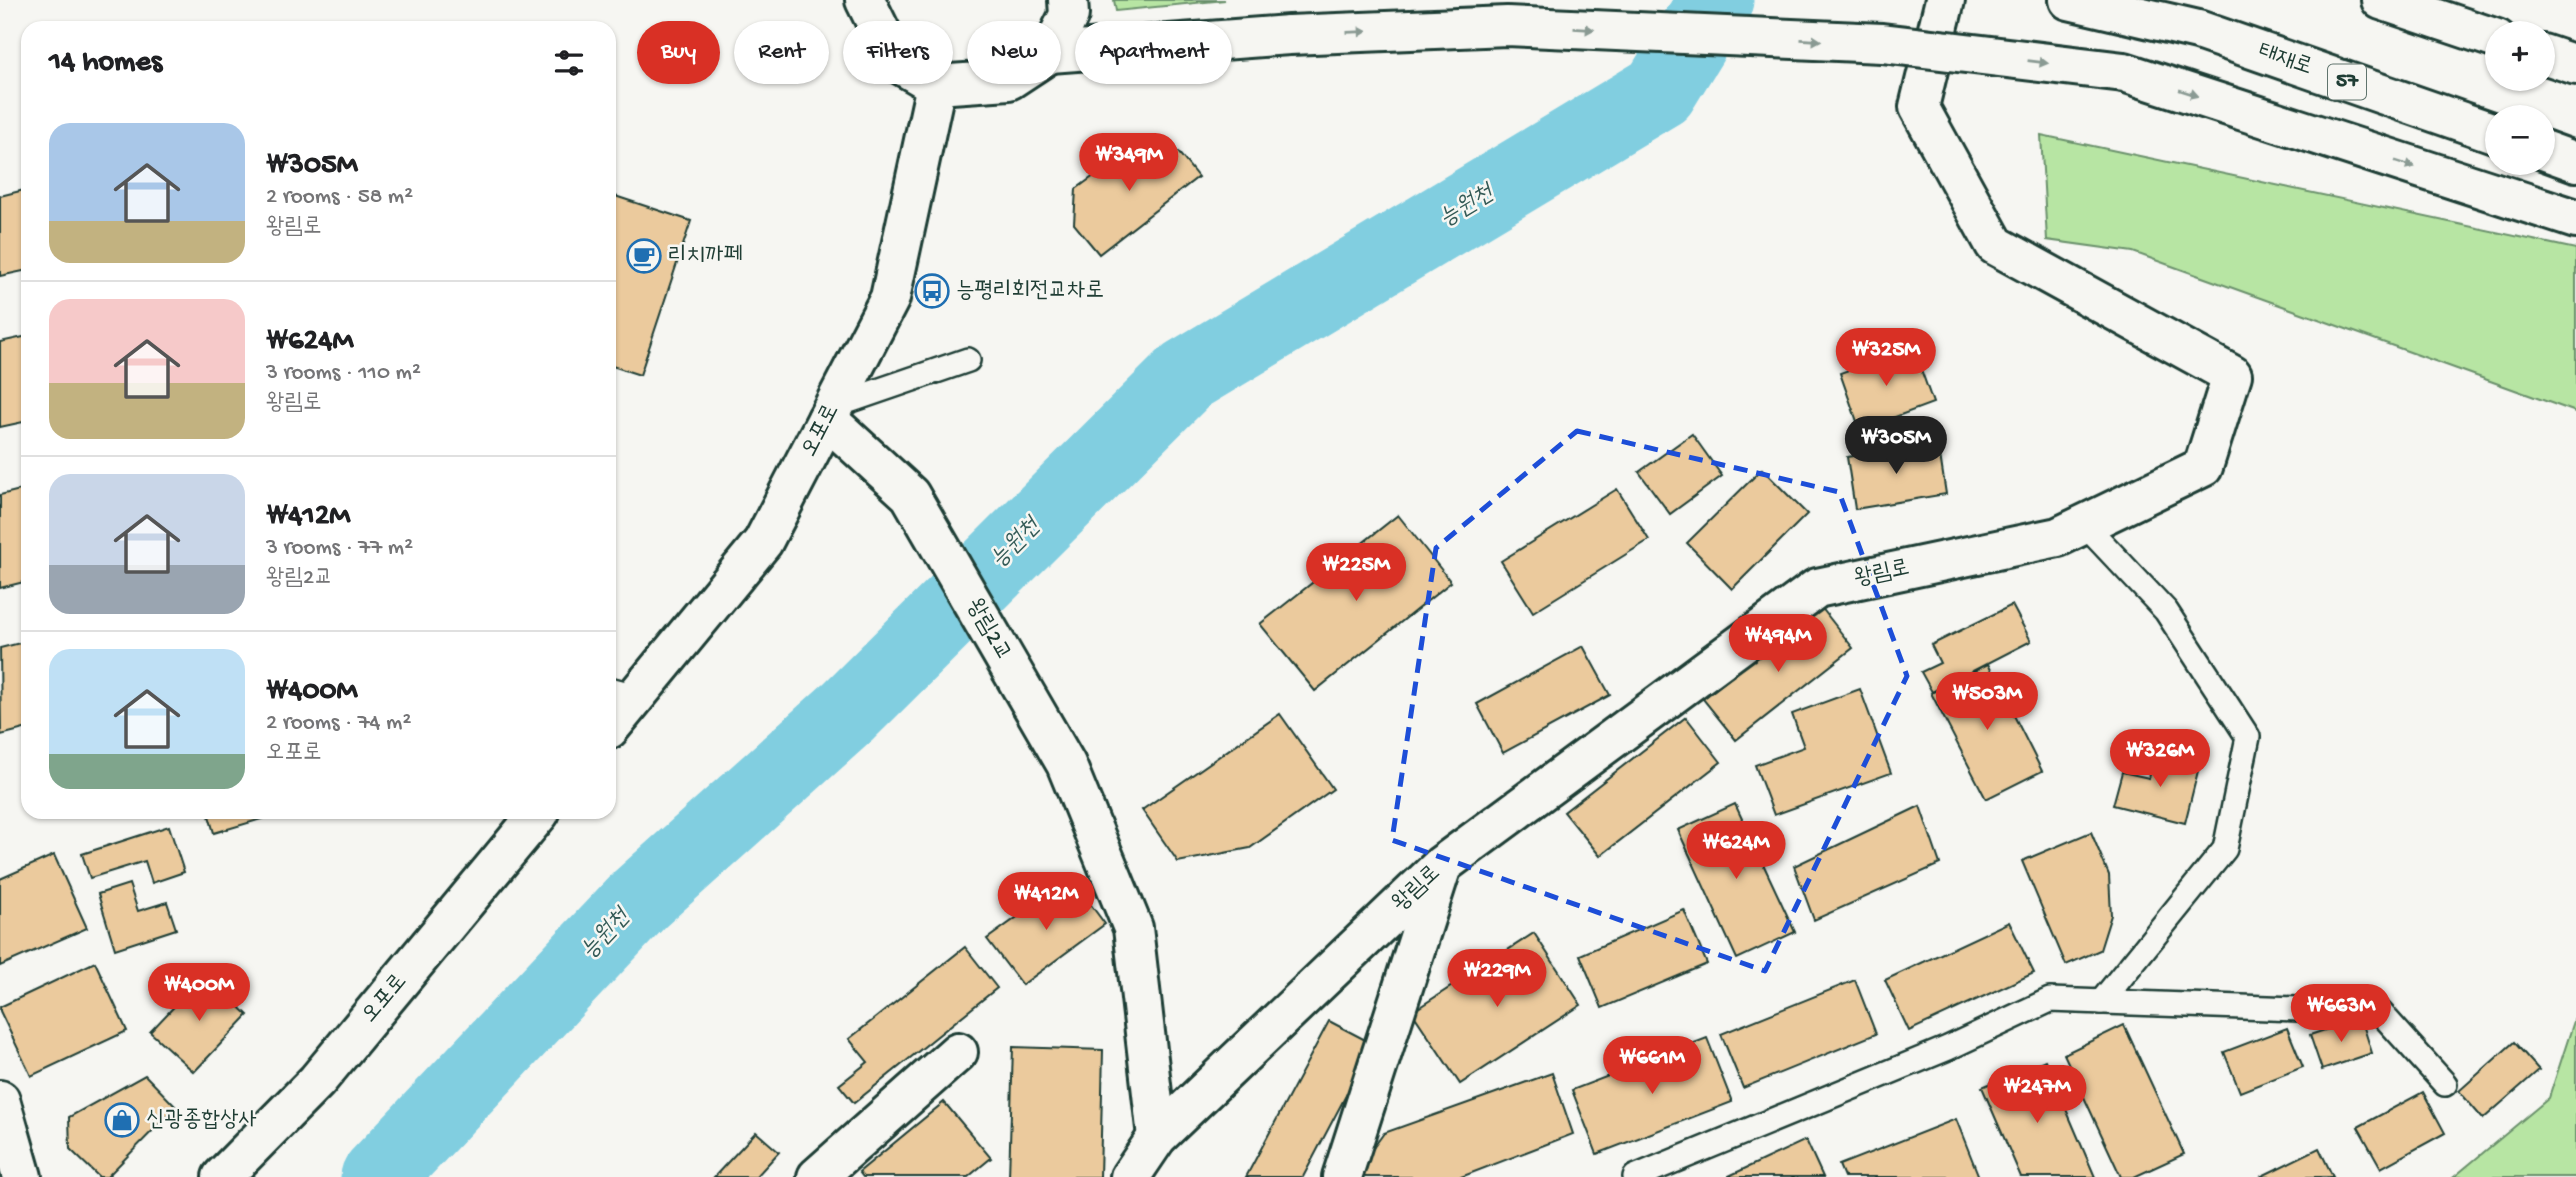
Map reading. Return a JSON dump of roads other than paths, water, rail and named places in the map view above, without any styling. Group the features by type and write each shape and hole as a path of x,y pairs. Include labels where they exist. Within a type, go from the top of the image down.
{"main road":[{"path":"865,0 895,61 936,85 967,83"},
{"path":"1061,31 1069,15 1068,0"},
{"name":"왕림로","path":"1130,1177 1157,1137 1442,865 1817,588 2058,537 2203,467 2232,375 1995,246 1919,107 1945,0"},
{"name":"태재로","path":"2069,0 2198,30 2485,130"},
{"path":"2381,0 2485,35"},
{"path":"1061,52 1289,35 1507,26 1882,43 2124,72 2576,219"},
{"path":"2555,58 2576,65"},
{"name":"오포로","path":"616,710 623,692 763,542 890,298 936,85"},
{"path":"2555,154 2576,162"},
{"name":"왕림2교","path":"830,413 911,495 1066,765 1133,928 1157,1137"},
{"name":"오포로","path":"222,1177 317,1081 534,819"},
{"path":"1342,1177 1442,865"},
{"path":"817,1177 958,1052"},
{"path":"0,1100 22,1177"}],"lane":[{"path":"830,413 968,360"},
{"path":"2084,524 2166,611 2248,737 2225,849 2101,1002"},
{"path":"1634,1177 1948,1048 2050,1000 2380,1012 2445,1084"}],"waterway":[{"name":"능원천","path":"378,1177 640,899 848,712 1187,375 1660,91 1716,0"}],"place":[{"name":"리치까페","path":"644,256"},
{"name":"능평리회전교차로","path":"932,291"},
{"name":"신광종합상사","path":"122,1120"}]}
